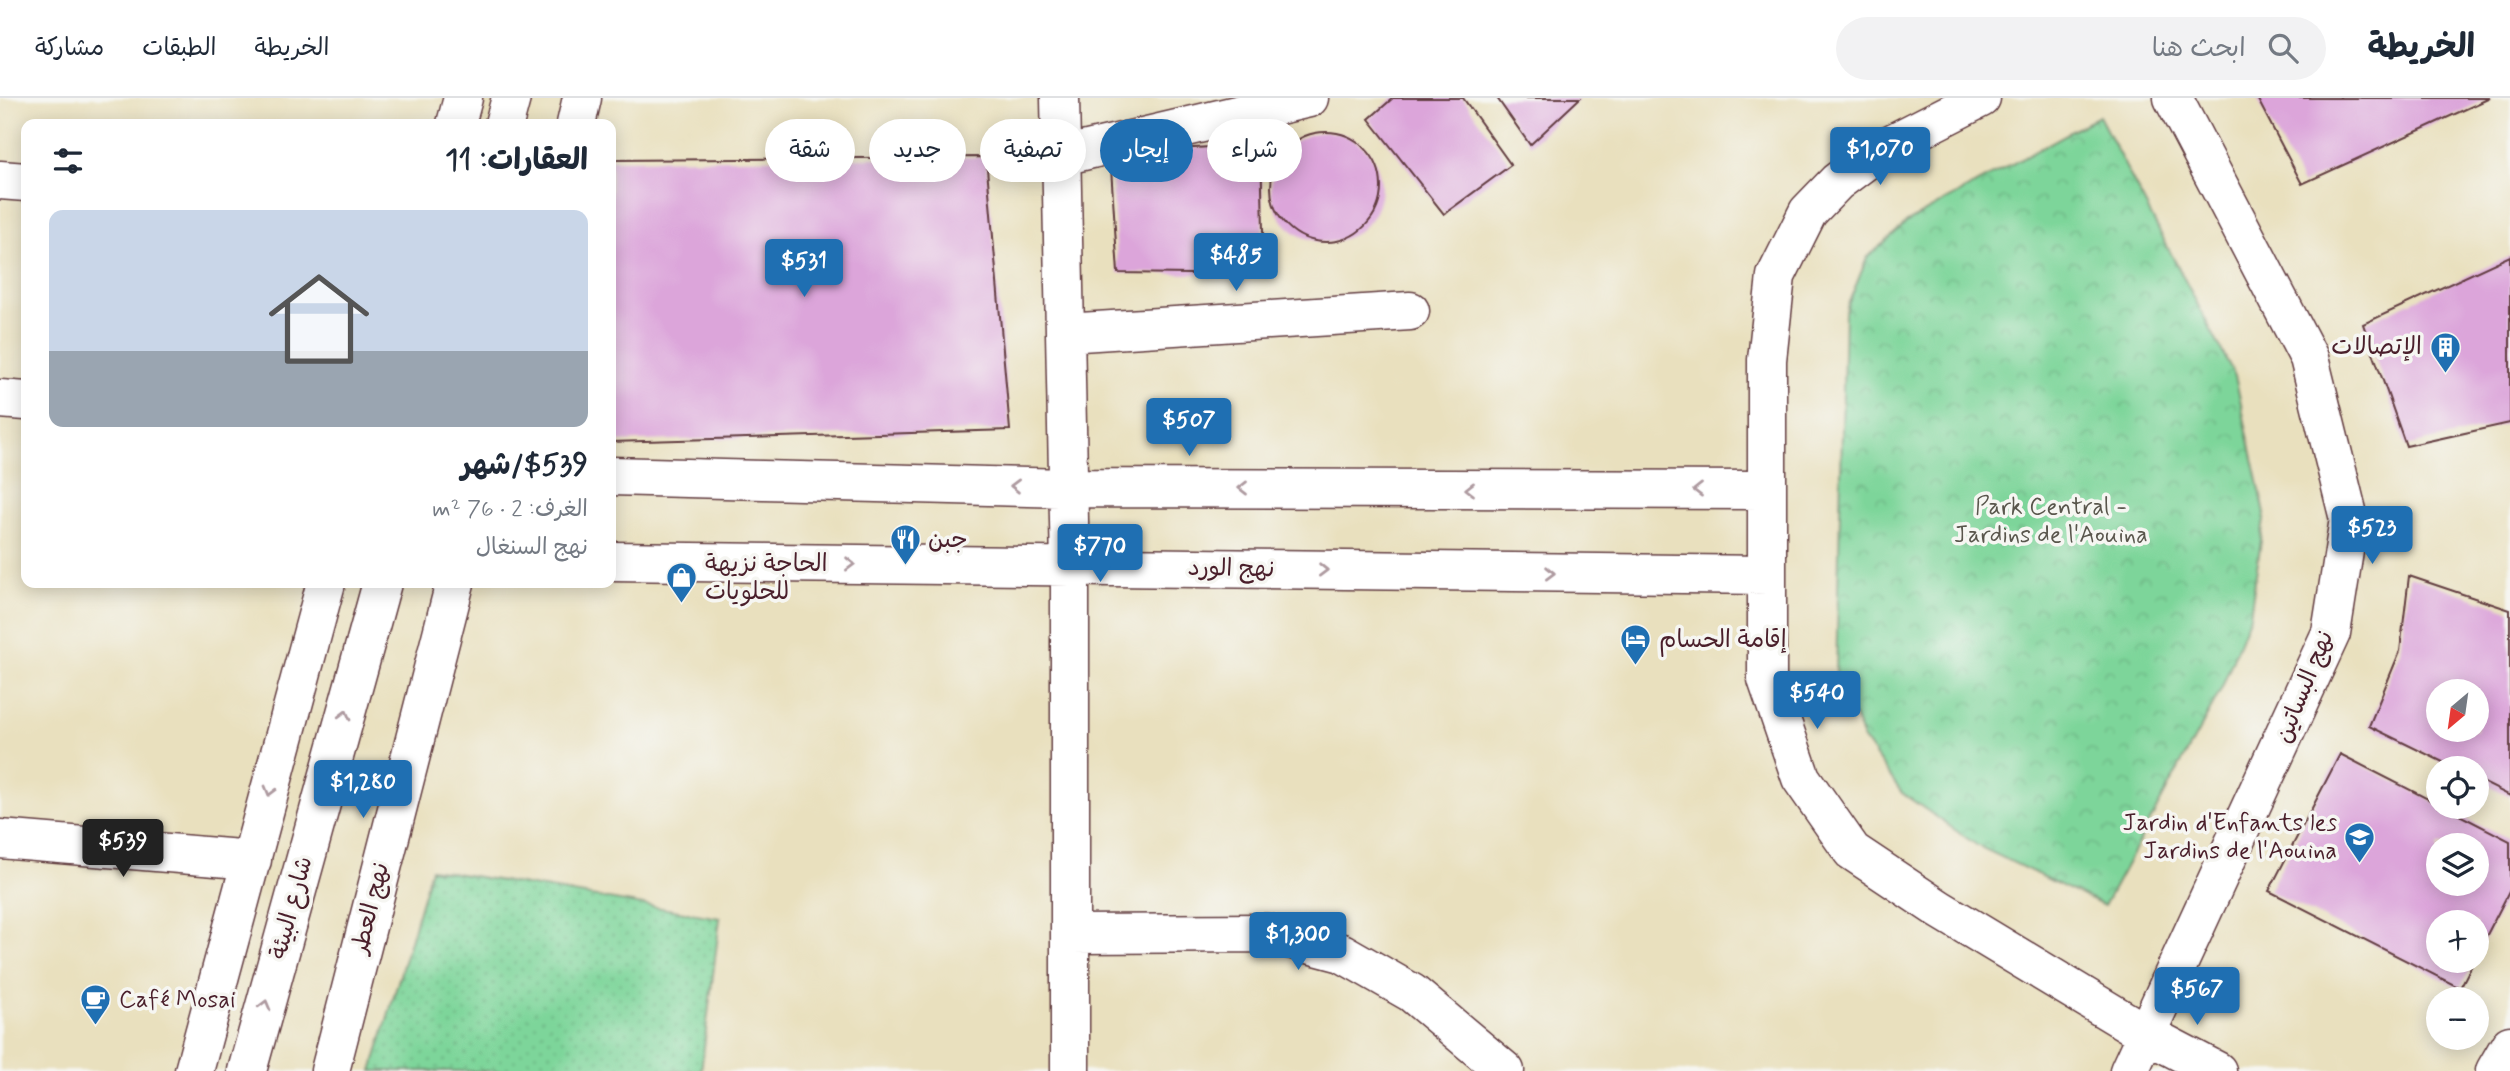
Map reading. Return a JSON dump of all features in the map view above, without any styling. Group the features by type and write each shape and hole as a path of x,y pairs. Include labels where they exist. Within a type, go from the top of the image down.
{"street":[{"path":"457,119 463,98"},
{"path":"505,119 511,98"},
{"path":"577,119 582,98"},
{"path":"1060,98 1061,119"},
{"path":"1086,150 1309,98"},
{"path":"1981,98 1881,149 1837,182 1808,212 1776,276 1767,360 1767,679 1801,778 1852,851 1939,909 2148,1035 2217,1071"},
{"name":"نهج البساتين","path":"2129,1071 2148,1035 2330,634 2349,519 2309,358 2173,98"},
{"path":"0,180 21,182"},
{"path":"1062,182 1070,567 1070,1071"},
{"path":"1065,333 1410,312"},
{"path":"0,399 21,401"},
{"path":"616,476 1068,488 1766,490"},
{"name":"نهج الورد","path":"616,561 1767,575"},
{"path":"194,1071 325,588"},
{"name":"شارع البيئة","path":"247,1071 381,588"},
{"name":"نهج العطر","path":"330,1071 454,588"},
{"path":"0,839 252,860"},
{"path":"1071,934 1267,933 1342,953 1412,993 1505,1071"},
{"path":"2495,1071 2510,1045"}],"green space":[{"name":"Park Central - Jardins de l'Aouina","path":"2099,116 2235,376 2265,513 2250,615 2221,690 2104,906 1978,846 1902,793 1863,738 1836,675 1845,312 1867,258 1907,222"},
{"path":"431,869 720,918 701,1071 372,1071"}],"building":[{"path":"1393,98 1463,98 1511,165 1444,214 1369,119"},
{"path":"1497,98 1580,98 1530,145"},
{"path":"2257,98 2490,98 2302,184"},
{"path":"1315,133 1337,133 1357,141 1372,156 1380,176 1380,198 1372,218 1357,233 1337,241 1315,241 1295,233 1280,218 1272,198 1271,182 1302,182 1302,138"},
{"path":"1207,147 1207,182 1262,182 1264,275 1118,273 1112,182 1193,182 1193,148"},
{"path":"966,157 980,157 980,182 988,182 1010,430 616,442 616,160 765,159 765,182 855,182 855,158 869,158 869,182 966,182"},
{"name":"الإتصالات","path":"2510,256 2510,423 2406,446 2363,324"},
{"path":"2409,576 2510,610 2510,796 2489,786 2489,756 2430,756 2369,726 2400,651"},
{"name":"Jardin d'Enfants les Jardins de l'Aouina","path":"2340,754 2426,798 2426,819 2467,819 2510,841 2510,890 2489,931 2489,910 2426,910 2426,971 2269,891"},
{"name":"Jardin d'Enfants les Jardins de l'Aouina","path":"2430,973 2468,973 2458,987"}],"place":[{"name":"الإتصالات","path":"2445,374"},
{"name":"جبن","path":"905,567"},
{"name":"الحاجة نزيهة للحلويات","path":"682,605"},
{"name":"إقامة الحسام","path":"1636,667"},
{"name":"Jardin d'Enfants les Jardins de l'Aouina","path":"2360,864"},
{"name":"Café Mosai","path":"96,1027"}]}
